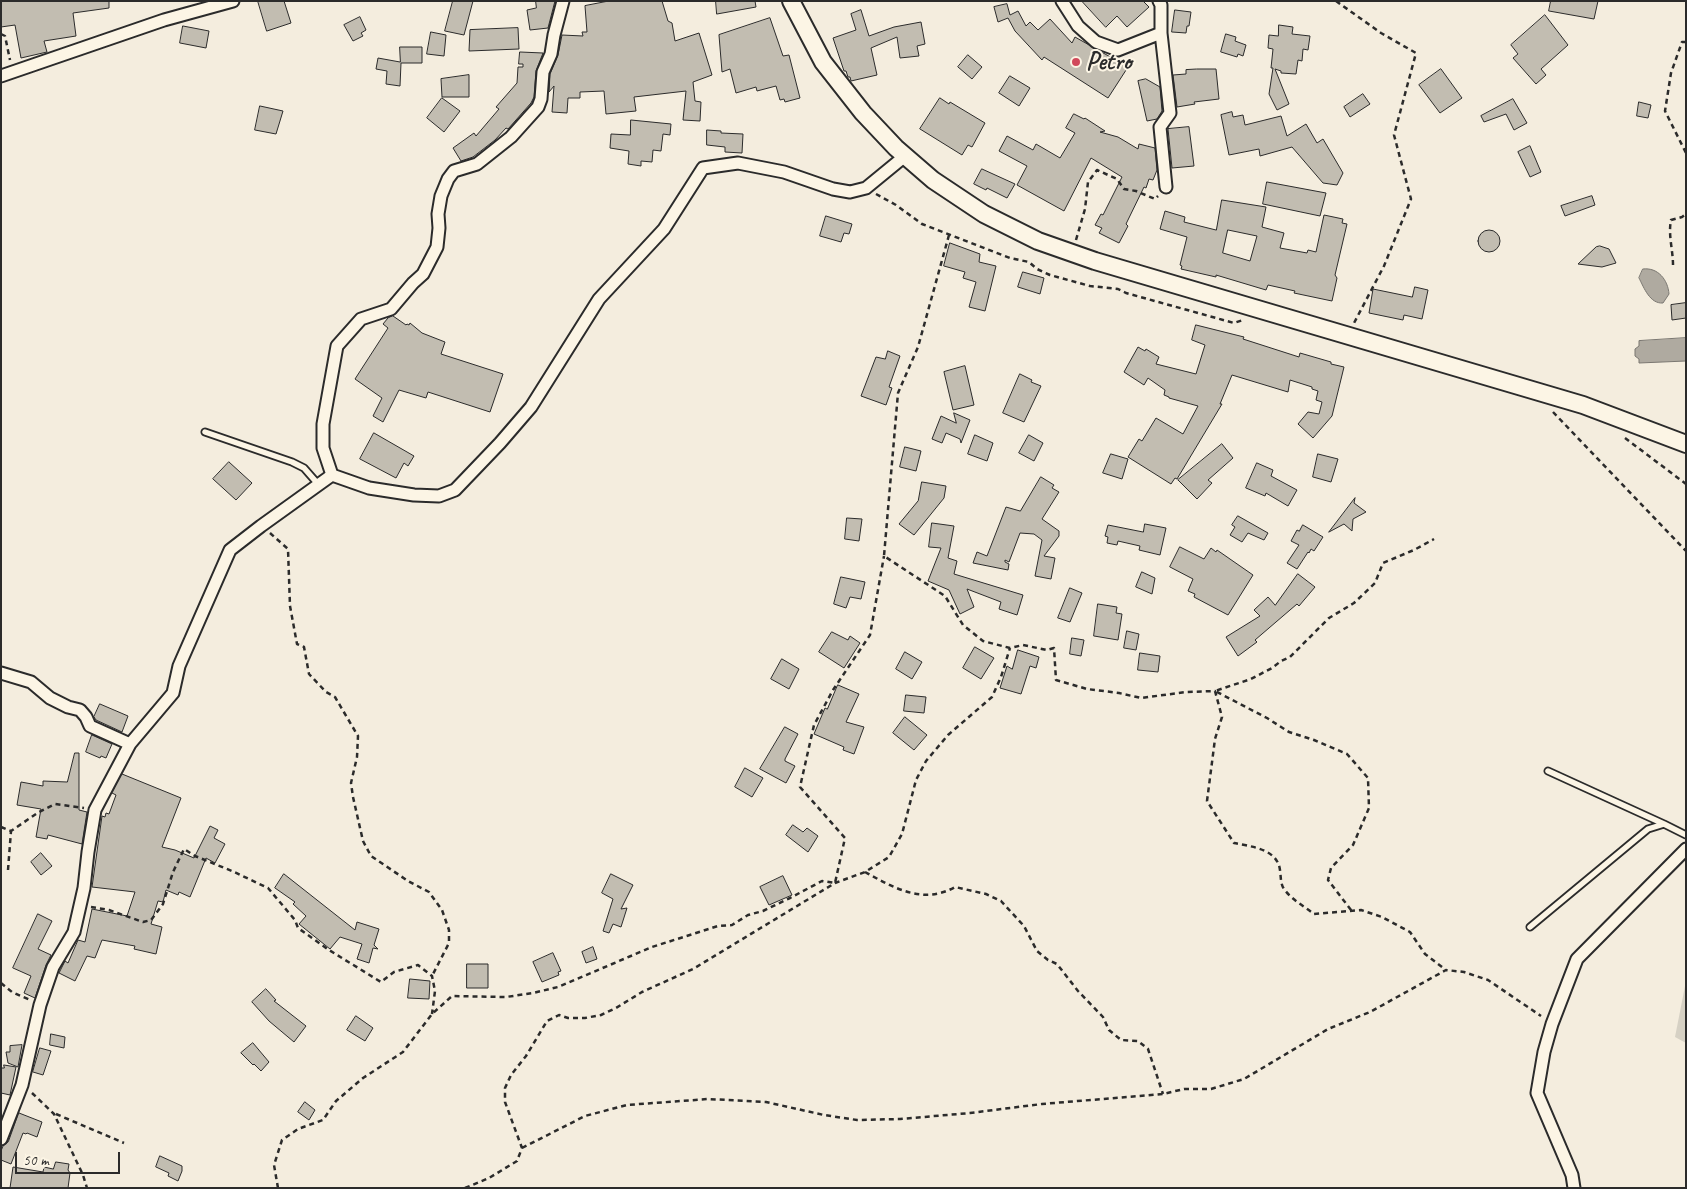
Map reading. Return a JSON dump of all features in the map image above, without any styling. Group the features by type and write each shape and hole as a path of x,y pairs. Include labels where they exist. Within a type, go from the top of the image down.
{"main road":[{"path":"791,1 823,62 863,113 905,156 933,180 984,214 1038,241 1095,261 1583,405 1686,444"}],"street":[{"path":"7,73 164,20 233,1"},
{"path":"332,475 323,448 323,424 337,346 361,319 391,309 423,274 437,247 438,214 441,196 448,179 454,171 477,164 511,136 538,107 541,99 544,72 551,54 563,1"},
{"path":"1062,1 1084,32 1096,42 1118,50 1161,33"},
{"path":"1159,1 1161,6 1161,33 1170,113 1160,127 1166,187"},
{"path":"332,475 369,488 414,495 439,496 455,490 531,407 599,299 664,228 703,168 738,163 784,172 833,189 850,192 866,188 905,156"},
{"path":"1,1139 22,1084 40,1005 53,967 74,932 84,888 95,810 130,744 173,693 179,666 230,550 332,475"},
{"path":"1,673 31,682 50,698 68,707 80,710 90,726 130,744"},
{"path":"1574,1188 1572,1175 1537,1093 1544,1052 1552,1024 1577,959 1686,849"}],"lane":[{"path":"205,432 292,462 304,468 318,484"},
{"path":"1548,771 1686,835"},
{"path":"1530,927 1648,828 1664,824"}],"path":[{"path":"1336,1 1381,33 1416,53 1394,135 1411,199 1384,266 1348,335"},
{"path":"1,34 4,36 7,73"},
{"path":"1686,42 1682,42 1671,73 1664,111 1686,153"},
{"path":"1072,253 1085,209 1088,182 1097,170 1116,179 1124,189 1155,198 1166,187"},
{"path":"866,188 896,205 922,224 1010,258 1029,262 1037,269 1050,275 1090,286 1118,288 1126,293 1185,311 1234,323 1270,312"},
{"path":"1673,265 1673,250 1669,231 1671,220 1682,218 1686,214"},
{"path":"835,884 845,838 800,787 814,725 833,690 870,635 884,556 898,393 918,347 949,235"},
{"path":"1551,410 1686,551"},
{"path":"1619,432 1686,484"},
{"path":"261,526 288,549 290,606 296,644 304,647 309,674 326,692 335,697 358,736 357,757 351,783 362,841 371,856 428,892 442,910 449,930 449,943 432,976"},
{"path":"884,556 945,596 963,625 983,641 1010,648 1023,645 1047,650 1054,648 1056,680 1087,689 1119,692 1142,698 1186,692 1215,691 1251,679 1272,668 1290,657 1329,618 1354,603 1376,583 1383,563 1434,539"},
{"path":"465,1188 489,1178 517,1161 522,1148 505,1102 505,1088 511,1075 526,1056 547,1021 559,1015 568,1018 585,1018 601,1015 616,1008 642,992 694,969 835,884 865,872 890,857 902,834 916,780 926,761 948,735 992,696 1001,677 1010,648"},
{"path":"1215,691 1222,717 1215,739 1207,801 1234,844 1252,846 1268,852 1278,863 1283,887 1291,897 1314,914 1361,910 1377,916 1410,932 1425,954 1446,970 1464,972 1488,980 1552,1024"},
{"path":"1215,691 1267,718 1289,732 1347,754 1368,778 1369,808 1353,844 1331,868 1328,880 1351,910"},
{"path":"11,831 39,812 55,804 95,810"},
{"path":"1,827 11,831"},
{"path":"8,870 11,831"},
{"path":"80,904 109,910 143,922 151,920 164,904 173,872 184,849 195,856 268,888 295,920 298,928 329,950 381,982 394,972 418,965 432,976 436,991 432,1014"},
{"path":"865,872 897,889 930,896 944,893 955,887 986,894 1001,901 1024,926 1038,951 1048,960 1057,964 1078,991 1103,1017 1110,1030 1121,1040 1138,1040 1148,1049 1163,1094"},
{"path":"278,1188 274,1165 282,1140 298,1129 323,1120 336,1100 363,1078 403,1052 432,1014 452,996 533,994 558,988 624,957 718,926 732,925 748,915 763,911 822,881 835,884"},
{"path":"522,1148 585,1116 627,1105 708,1099 766,1102 857,1120 900,1119 1163,1094 1184,1089 1211,1089 1244,1079 1328,1029 1370,1012 1446,970"},
{"path":"1,983 12,992 40,1005"},
{"path":"22,1084 54,1114 124,1142"},
{"path":"54,1114 83,1175 87,1188"}],"shaded area":[{"path":"1643,269 1658,272 1667,284 1669,294 1663,303 1654,301 1645,291 1639,278"},
{"path":"1686,338 1686,361 1639,363 1639,359 1635,356 1635,349 1639,346 1639,341"},
{"path":"1686,981 1686,1043 1675,1037"}],"building":[{"path":"1,1 109,1 109,8 73,13 76,36 44,41 47,52 21,58 15,25 1,27"},
{"path":"258,1 284,1 291,23 267,31"},
{"path":"453,1 473,1 464,35 445,31"},
{"path":"536,1 555,1 548,28 530,30 527,10 536,8"},
{"path":"609,1 662,1 668,21 672,23 675,41 699,33 712,75 693,82 695,101 701,102 700,121 683,120 686,91 634,97 636,111 606,114 604,91 580,92 580,98 568,98 567,113 552,112 554,86 549,92 550,74 558,55 562,35 583,36 582,32 587,32 585,6"},
{"path":"716,1 755,1 756,7 717,14"},
{"path":"1082,1 1143,1 1149,7 1127,27 1117,16 1106,27"},
{"path":"1551,1 1598,1 1594,19 1549,11"},
{"path":"1007,4 1010,15 1018,11 1026,26 1030,22 1038,30 1050,19 1072,43 1075,37 1128,67 1108,98 1044,57 1042,60 1015,31 1008,18 998,22 994,7"},
{"path":"861,10 869,36 894,27 921,22 925,44 917,46 919,56 900,58 897,37 871,48 877,75 851,81 846,71 844,71 833,38 856,30 851,14"},
{"path":"1175,10 1191,12 1186,33 1172,32"},
{"path":"1545,15 1568,45 1541,69 1546,75 1536,84 1513,58 1518,54 1511,45"},
{"path":"360,17 366,30 361,33 363,36 353,41 344,25"},
{"path":"770,18 783,56 789,55 800,98 785,102 784,99 780,100 776,86 757,91 756,87 736,93 730,69 722,72 719,35"},
{"path":"1279,25 1293,27 1292,34 1310,36 1308,50 1303,49 1302,61 1298,60 1296,74 1281,73 1281,71 1275,69 1289,104 1277,110 1269,94 1273,68 1271,68 1273,49 1268,48 1269,35 1278,36"},
{"path":"183,26 209,31 206,48 180,43"},
{"path":"518,28 519,49 469,51 470,30"},
{"path":"431,32 446,35 444,56 427,54"},
{"path":"1226,34 1236,37 1235,41 1246,45 1243,56 1238,54 1237,57 1221,52"},
{"path":"400,47 422,47 422,63 401,63 400,86 386,84 387,71 376,69 378,58 400,62"},
{"path":"520,52 543,53 536,71 534,97 531,103 508,129 506,128 495,140 473,157 461,161 453,148 474,133 476,136 499,109 496,107 517,83 518,67 523,67 523,64 519,64"},
{"path":"968,55 982,67 972,79 958,67"},
{"path":"1216,69 1219,99 1194,102 1195,104 1177,107 1173,75 1186,74 1186,70"},
{"path":"1441,69 1462,98 1440,113 1419,85"},
{"path":"469,75 469,97 442,97 441,79"},
{"path":"1010,76 1030,88 1019,106 999,93"},
{"path":"1146,79 1160,87 1162,111 1157,119 1147,121 1138,81"},
{"path":"1363,94 1370,104 1350,117 1344,107"},
{"path":"442,98 460,111 444,132 427,118"},
{"path":"940,98 985,123 972,147 968,145 962,155 920,129"},
{"path":"1513,99 1527,123 1514,130 1506,114 1484,122 1481,116"},
{"path":"1639,102 1651,105 1648,118 1637,116"},
{"path":"260,106 283,111 276,134 255,130"},
{"path":"1232,112 1233,117 1243,115 1245,125 1281,116 1287,136 1306,124 1317,143 1323,139 1343,173 1337,185 1323,183 1292,147 1260,156 1259,149 1229,155 1221,115"},
{"path":"1074,114 1085,118 1105,131 1100,132 1118,137 1138,149 1139,144 1155,148 1157,170 1153,180 1149,179 1146,188 1144,187 1119,243 1099,233 1102,228 1095,225 1101,214 1103,215 1122,177 1091,158 1064,211 1017,185 1027,166 999,151 1007,136 1033,150 1036,144 1060,158 1075,133 1066,128"},
{"path":"631,120 671,124 670,135 663,134 661,151 653,150 652,162 641,161 641,166 628,164 629,151 610,148 611,134 630,135"},
{"path":"1189,127 1194,166 1172,168 1168,129"},
{"path":"707,130 743,134 742,153 725,152 725,147 707,145"},
{"path":"1530,146 1541,172 1530,177 1518,152"},
{"path":"982,169 1015,184 1007,198 974,184"},
{"path":"1267,182 1326,193 1320,216 1263,204"},
{"path":"1592,196 1595,205 1565,216 1561,206"},
{"path":"1222,200 1266,207 1262,227 1284,233 1280,248 1307,253 1308,250 1316,252 1324,215 1343,219 1342,223 1347,224 1335,275 1337,278 1332,301 1268,285 1266,290 1216,275 1216,277 1181,269 1182,266 1180,265 1187,237 1160,229 1165,211 1185,217 1184,222 1216,230","holes":["1228,230 1257,236 1250,261 1223,253"]},
{"path":"826,216 852,224 849,234 844,233 841,242 820,236"},
{"path":"1489,230 1497,233 1500,241 1497,249 1489,252 1481,249 1478,241 1481,233"},
{"path":"950,243 980,254 979,262 996,266 985,311 969,307 976,282 963,278 965,272 944,266"},
{"path":"1600,246 1609,249 1616,263 1602,267 1578,264 1596,247"},
{"path":"1023,272 1044,278 1040,294 1018,287"},
{"path":"1415,287 1428,290 1422,319 1404,315 1403,320 1369,313 1373,289 1412,297"},
{"path":"1686,303 1686,318 1672,320 1671,305"},
{"path":"393,316 406,325 410,323 422,333 445,342 441,354 503,374 490,412 428,392 426,398 399,390 383,422 373,416 382,398 355,379 388,328 383,324 388,318"},
{"path":"1196,325 1244,337 1243,339 1299,357 1300,353 1344,367 1332,416 1313,438 1298,424 1308,412 1319,414 1322,402 1316,400 1318,391 1312,389 1312,387 1290,380 1288,392 1232,375 1220,404 1222,404 1177,479 1175,478 1171,484 1128,457 1139,439 1142,441 1156,418 1183,434 1198,406 1169,398 1164,395 1165,390 1148,378 1144,385 1124,372 1138,347 1145,351 1146,349 1159,357 1156,364 1196,374 1205,345 1192,340"},
{"path":"888,351 900,356 889,387 892,388 886,405 861,396 876,357 885,359"},
{"path":"965,366 974,405 953,410 944,372"},
{"path":"1020,374 1041,386 1024,422 1003,413"},
{"path":"954,413 970,420 961,443 960,439 946,433 942,443 932,439 941,416 956,423"},
{"path":"374,433 414,456 408,466 404,463 396,478 360,459"},
{"path":"975,435 993,443 987,461 968,454"},
{"path":"1029,435 1043,443 1034,461 1019,453"},
{"path":"1222,444 1233,458 1208,480 1212,483 1197,499 1178,480"},
{"path":"905,447 921,451 916,471 900,467"},
{"path":"1111,454 1128,459 1122,479 1103,473"},
{"path":"1318,454 1338,459 1331,482 1313,477"},
{"path":"229,462 252,483 236,500 213,479"},
{"path":"1257,463 1273,470 1271,476 1297,490 1288,506 1266,493 1265,496 1246,488"},
{"path":"1041,477 1054,485 1052,488 1059,492 1042,519 1059,531 1059,536 1044,556 1055,558 1051,579 1035,576 1042,540 1034,534 1020,533 1009,562 1005,560 1009,564 1008,570 973,563 977,552 987,556 1006,507 1020,511"},
{"path":"922,482 946,486 944,498 914,535 899,524 918,501"},
{"path":"1355,498 1354,503 1366,512 1353,519 1352,531 1344,524 1329,532"},
{"path":"1238,516 1268,533 1264,540 1248,533 1242,542 1230,535 1235,527 1232,525"},
{"path":"847,518 862,519 859,541 845,539"},
{"path":"932,523 954,526 948,558 957,561 954,574 1023,595 1017,615 999,609 1001,602 967,589 974,607 960,614 949,590 928,581 941,548 929,547"},
{"path":"1145,524 1166,528 1160,555 1139,550 1140,546 1118,541 1117,545 1107,543 1108,537 1105,536 1108,525 1143,532"},
{"path":"1303,525 1323,537 1314,551 1311,549 1308,552 1297,569 1287,563 1299,545 1291,541 1297,530 1299,531"},
{"path":"1180,547 1204,559 1211,548 1216,552 1217,550 1253,575 1228,615 1194,597 1195,594 1188,591 1193,579 1170,567"},
{"path":"1142,572 1155,578 1152,594 1136,587"},
{"path":"1298,574 1315,587 1299,606 1297,604 1255,640 1257,642 1238,656 1226,637 1260,616 1254,610 1268,597 1275,605"},
{"path":"841,577 865,582 861,599 850,597 846,608 834,604"},
{"path":"1070,588 1082,593 1070,622 1058,618"},
{"path":"1098,604 1117,607 1116,613 1122,614 1118,640 1094,636"},
{"path":"1127,631 1139,634 1136,650 1124,648"},
{"path":"832,632 848,640 850,636 860,643 844,668 819,652"},
{"path":"1072,638 1084,640 1081,656 1070,654"},
{"path":"975,647 994,658 981,679 963,668"},
{"path":"1018,650 1039,657 1036,668 1030,666 1021,694 1000,688 1007,666 1012,669"},
{"path":"905,652 922,662 912,679 896,669"},
{"path":"1140,653 1160,656 1158,672 1138,670"},
{"path":"782,659 799,669 789,689 771,679"},
{"path":"838,685 859,694 846,722 864,727 854,754 843,750 844,747 814,734 825,708 827,709"},
{"path":"906,695 926,697 924,713 904,711"},
{"path":"100,704 128,716 122,732 96,720 94,717"},
{"path":"905,717 927,735 914,750 893,733"},
{"path":"785,727 798,734 785,759 785,761 795,766 786,783 760,769"},
{"path":"92,735 112,744 106,758 101,756 100,758 86,752"},
{"path":"75,753 79,753 79,810 87,812 82,844 48,835 47,839 36,837 41,809 17,805 21,782 43,786 43,781 67,782"},
{"path":"745,768 763,778 752,797 735,787"},
{"path":"122,774 181,798 162,847 194,858 210,826 218,830 214,838 225,844 215,863 206,858 190,897 179,892 178,895 166,890 163,902 158,901 151,924 162,927 156,954 134,949 135,946 102,940 95,958 87,956 75,981 59,973 65,961 68,963 78,940 85,942 92,909 127,916 135,892 92,887 102,816 105,817 106,813 109,814 116,795 112,793"},
{"path":"793,825 803,832 807,828 818,836 808,852 786,835"},
{"path":"41,853 52,866 41,875 31,862"},
{"path":"284,874 355,930 357,922 379,929 374,945 378,949 373,948 369,963 357,959 362,944 340,937 330,949 299,924 306,916 293,904 295,902 275,888"},
{"path":"611,874 633,885 621,909 627,908 621,927 613,924 609,933 603,931 613,899 602,893"},
{"path":"783,876 792,895 769,905 760,887"},
{"path":"38,914 52,921 38,949 51,955 35,998 24,993 31,976 13,968"},
{"path":"593,947 597,959 586,963 582,952"},
{"path":"553,953 561,971 558,972 559,975 542,982 533,962"},
{"path":"467,964 488,964 488,988 467,988"},
{"path":"410,979 430,981 429,999 408,998"},
{"path":"266,989 276,1000 274,1001 306,1026 294,1042 269,1021 252,1002"},
{"path":"356,1016 373,1028 365,1041 347,1030"},
{"path":"51,1034 65,1037 64,1048 50,1045"},
{"path":"253,1043 269,1062 261,1071 241,1053"},
{"path":"22,1045 18,1067 8,1063 6,1052 10,1052 10,1046"},
{"path":"40,1048 51,1051 43,1075 33,1072"},
{"path":"4,1065 16,1067 10,1095 1,1093 1,1068 4,1068"},
{"path":"305,1102 315,1110 309,1120 298,1112"},
{"path":"19,1113 42,1122 37,1137 23,1133 11,1164 1,1160 1,1151 8,1142"},
{"path":"160,1156 182,1166 178,1181 168,1176 169,1173 156,1167"},
{"path":"56,1162 69,1164 68,1188 10,1188 13,1167 43,1172 44,1167 53,1169"}],"place":[{"name":"Petro","path":"1076,62"}]}
